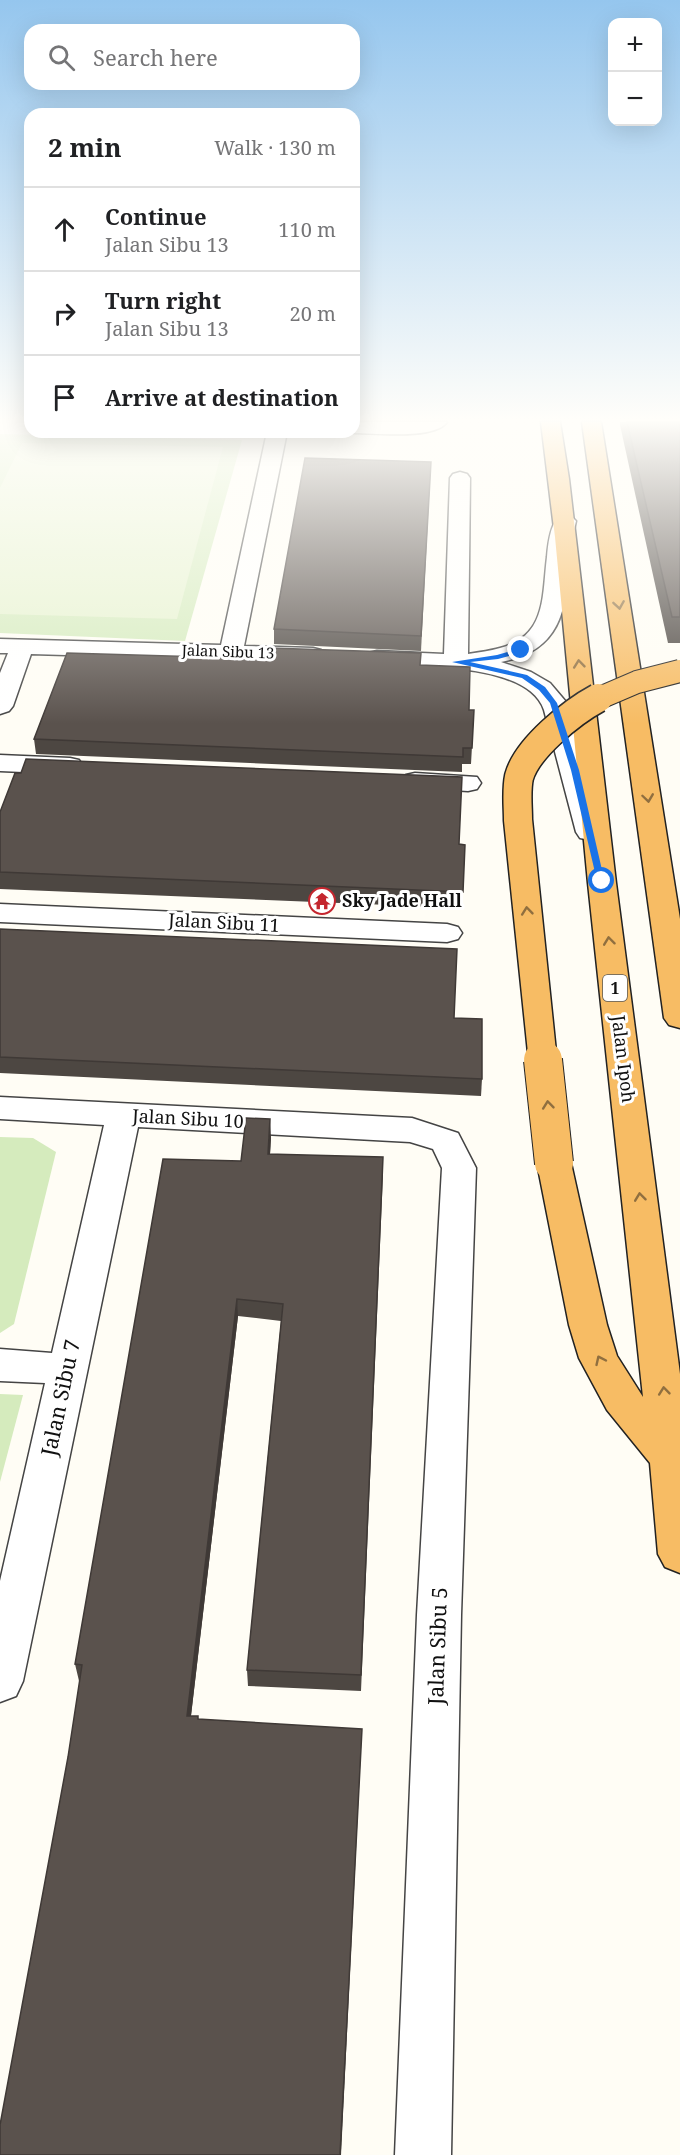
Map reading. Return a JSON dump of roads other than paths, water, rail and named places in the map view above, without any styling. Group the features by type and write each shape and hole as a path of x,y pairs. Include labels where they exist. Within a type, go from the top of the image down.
{"highway":[{"name":"Jalan Ipoh","path":"565,523 602,881 661,1364 680,1554"},
{"path":"606,523 680,1018"},
{"path":"670,1458 621,1399 598,1358 588,1325 554,1163 518,820 520,775 538,746 572,713 603,695 630,684 680,671"}],"street":[{"path":"231,652 258,523"},
{"path":"456,662 459,523"},
{"name":"Jalan Sibu 13","path":"456,662 498,657 521,650 538,640 549,624 554,602 558,545 565,523"},
{"name":"Jalan Sibu 13","path":"11,647 231,652 456,662 497,669 524,677 542,688 554,703 575,770 602,881"},
{"path":"0,706 11,647"},
{"path":"0,763 94,767"},
{"path":"387,780 468,783"},
{"name":"Jalan Sibu 11","path":"0,913 447,933"},
{"name":"Jalan Sibu 10","path":"0,1108 412,1130 446,1141"},
{"name":"Jalan Sibu 7","path":"0,1681 123,1116"},
{"name":"Jalan Sibu 5","path":"423,2155 439,1615 459,1168 446,1141"},
{"path":"0,1365 67,1369"}],"place":[{"name":"Sky Jade Hall","path":"322,901"}]}
